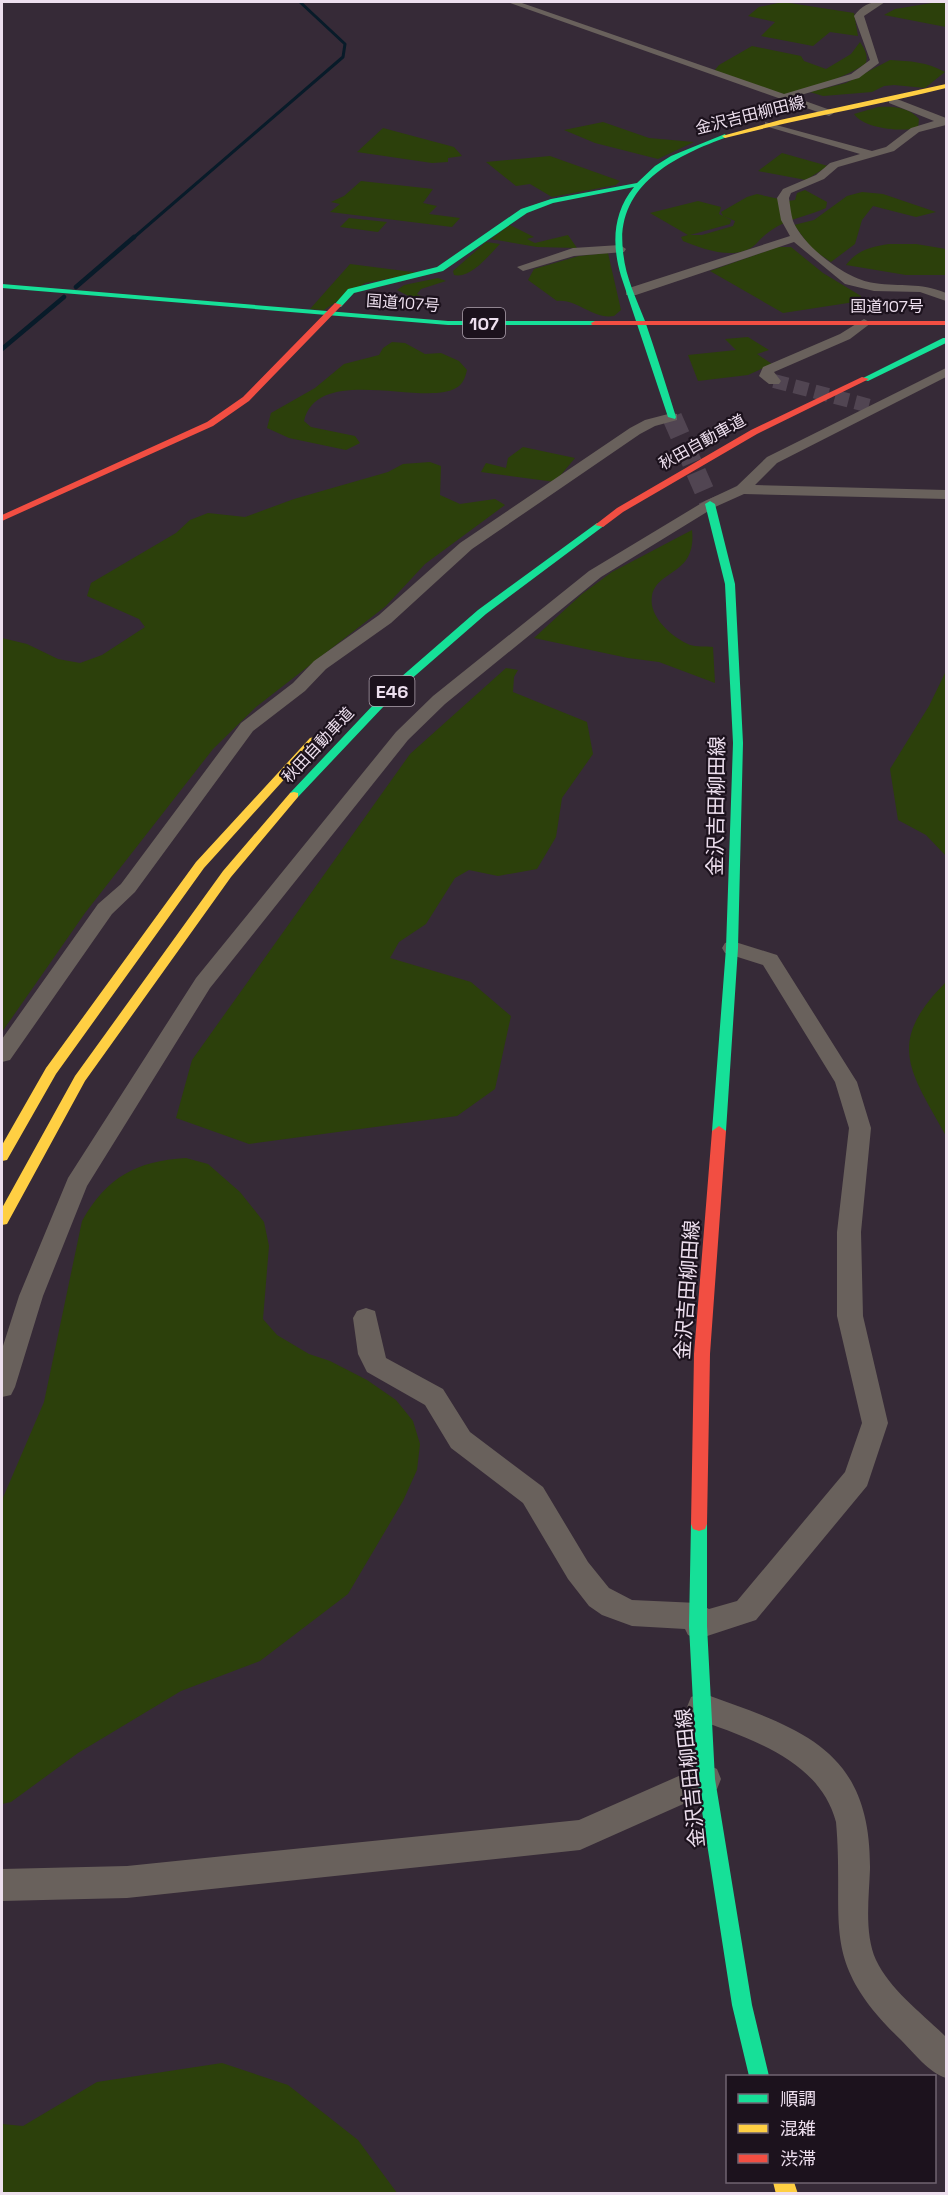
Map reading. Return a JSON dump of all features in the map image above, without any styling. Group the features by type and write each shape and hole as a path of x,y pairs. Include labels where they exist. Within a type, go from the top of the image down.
{"main road":[{"name":"金沢吉田柳田線","path":"672,417 631,292 620,249 619,229 622,207 636,185 657,166 686,149 770,124 893,101 946,86"},
{"path":"2,518 210,424 246,399 326,314 351,291 440,269 493,230 524,211 580,194 636,185"},
{"name":"国道107号","path":"2,286 448,323 946,325"},
{"path":"884,354 946,325"},
{"name":"秋田自動車道","path":"2,1220 80,1079 227,874 316,769 397,686 482,612 620,510 754,432 946,340"},
{"name":"金沢吉田柳田線","path":"710,504 730,584 738,743 732,948 702,1354 698,1621 706,1779 742,2005 759,2075"},
{"name":"秋田自動車道","path":"2,1156 51,1071 200,865 292,761 326,728"}],"street":[{"path":"512,2 829,113"},
{"path":"784,97 855,76 869,67 874,61 859,16 864,10 880,2"},
{"path":"893,101 946,122"},
{"path":"946,122 915,130 890,149 834,165 820,177 787,191 783,198 788,220 797,238 835,273 849,281 874,288 922,288 946,297"},
{"path":"770,124 871,154"},
{"path":"631,292 705,269 777,242 797,238"},
{"path":"523,267 573,252 620,249"},
{"path":"774,381 766,376 768,370 855,332 864,323"},
{"path":"2,1387 31,1296 76,1184 203,983 402,736 439,700 595,574 710,504 742,489 772,460 946,372"},
{"path":"2,1055 105,909 128,888 247,727 299,687 320,665 386,619 466,546 635,431 650,423 672,417"},
{"path":"742,489 946,495"},
{"path":"366,1318 371,1354 376,1365 434,1397 441,1404 454,1433 531,1492 543,1508 579,1572 609,1604 625,1612 698,1621 746,1611 856,1478 875,1423 850,1316 849,1232 860,1128 846,1082 770,960 732,948"},
{"path":"702,1707 769,1732 827,1768 843,1791 852,1821 853,1903 859,1959 870,1982 946,2061"},
{"path":"2,1885 127,1882 580,1835 706,1779"}],"green space":[{"path":"783,2 854,13 858,36 830,32 813,46 761,36 775,22 748,16 759,7"},
{"path":"946,2 946,27 884,15 895,9"},
{"path":"860,42 866,52 866,63 827,83 792,93 771,91 714,71 719,65 752,46 801,56 804,61 826,69 851,54"},
{"path":"890,60 925,64 945,72 925,88 894,85 884,86 872,92 823,96 810,92 846,83"},
{"path":"878,107 894,107 910,112 919,119 918,128 903,130 874,126 854,114"},
{"path":"603,122 649,138 694,142 658,159 595,143 564,130"},
{"path":"383,128 454,147 462,156 448,158 448,162 432,163 357,152"},
{"path":"782,153 828,166 806,180 758,171"},
{"path":"550,156 620,181 616,185 552,197 530,184 516,186 486,162"},
{"path":"361,181 433,189 423,203 437,206 429,214 460,218 452,227 330,212 340,204 331,202 344,196"},
{"path":"805,190 827,202 826,208 775,228 748,249 730,253 710,250 683,241 681,237 688,235 650,213 698,201 721,207 719,214 723,216 721,212 757,194 788,201 795,200 797,193","holes":["723,216 735,221 733,226 702,235 690,235 730,224 731,220"]},
{"path":"862,192 883,194 936,212 916,217 873,206 862,220 855,244 831,262 812,249 794,225 814,220 847,196"},
{"path":"349,218 387,222 378,232 340,227"},
{"path":"510,225 534,237 527,239 535,243 568,235 577,248 537,247 491,239"},
{"path":"486,242 500,244 473,270 454,275 453,271"},
{"path":"889,244 916,244 946,249 946,275 906,275 846,265 865,250"},
{"path":"778,247 791,247 823,273 861,296 861,301 783,313 710,271"},
{"path":"608,253 621,310 614,316 599,315 571,303 557,301 528,280 534,269 579,256"},
{"path":"350,264 420,273 365,283 324,310 310,309"},
{"path":"438,278 446,281 421,289 417,294 428,300 420,302 397,290 404,285"},
{"path":"748,337 769,350 757,354 772,364 748,375 698,381 688,355 736,350 725,339"},
{"path":"392,342 405,343 425,354 441,353 459,361 467,370 463,380 456,388 441,392 350,390 329,394 313,404 304,421 311,427 355,436 360,443 346,450 289,438 267,428 271,413 315,388 344,364 379,355 383,348"},
{"path":"523,447 575,458 555,482 481,472 486,463 506,468 508,458"},
{"path":"430,462 441,466 440,495 460,504 495,499 505,505 425,564 386,606 256,707 213,749 85,913 2,1032 2,638 27,644 58,659 80,663 102,655 145,627 139,619 87,596 91,583 176,533 190,520 208,513 245,517 294,499 388,472 403,464"},
{"path":"692,530 689,556 683,564 655,587 652,604 663,626 676,637 690,645 713,647 715,683 659,662 628,658 534,638 582,594 612,572"},
{"path":"506,668 518,670 514,677 513,692 587,722 593,754 562,798 556,837 537,869 498,876 469,870 455,878 426,924 399,942 390,958 471,982 511,1016 495,1089 457,1116 249,1144 176,1118 192,1060 410,754"},
{"path":"946,671 946,856 926,835 898,820 890,769 929,706"},
{"path":"946,982 946,1136 914,1075 910,1058 910,1040 915,1023 927,1003"},
{"path":"186,1158 208,1164 240,1192 264,1222 269,1246 263,1319 277,1335 309,1354 330,1361 367,1380 396,1400 413,1421 420,1444 417,1470 403,1501 348,1594 260,1661 181,1691 78,1753 11,1802 2,1804 2,1500 44,1402 82,1221 102,1193 125,1174 152,1163"},
{"path":"222,2063 288,2085 358,2140 397,2193 2,2193 2,2124 23,2126 97,2082"}],"waterway":[{"path":"132,239 343,57 345,44 300,2"},
{"path":"76,287 134,237"},
{"path":"2,349 64,297"}],"tunnel":[{"path":"774,381 874,407"},
{"path":"672,417 710,504"}],"traffic: fast":[{"path":"672,417 624,276 619,252 619,229 624,210 632,194 657,168 690,149 725,136"},
{"path":"338,305 351,291 440,269 524,211 551,201 636,185"},
{"path":"2,286 448,323 595,323"},
{"path":"865,379 946,340"},
{"path":"710,504 730,584 738,743 732,948 719,1131"},
{"path":"294,795 397,686 482,612 600,525"},
{"path":"699,1524 698,1626 706,1779 742,2005 759,2075"}],"traffic: slow":[{"path":"725,136 752,128 946,86"},
{"path":"2,1156 51,1071 200,865 314,740"},
{"path":"2,1220 80,1079 227,874 294,795"},
{"path":"784,2183 787,2194"}],"traffic: jam":[{"path":"2,518 210,424 246,399 338,305"},
{"path":"595,323 946,323"},
{"path":"600,525 620,510 754,432 865,379"},
{"path":"699,1524 702,1354 719,1131"}]}
